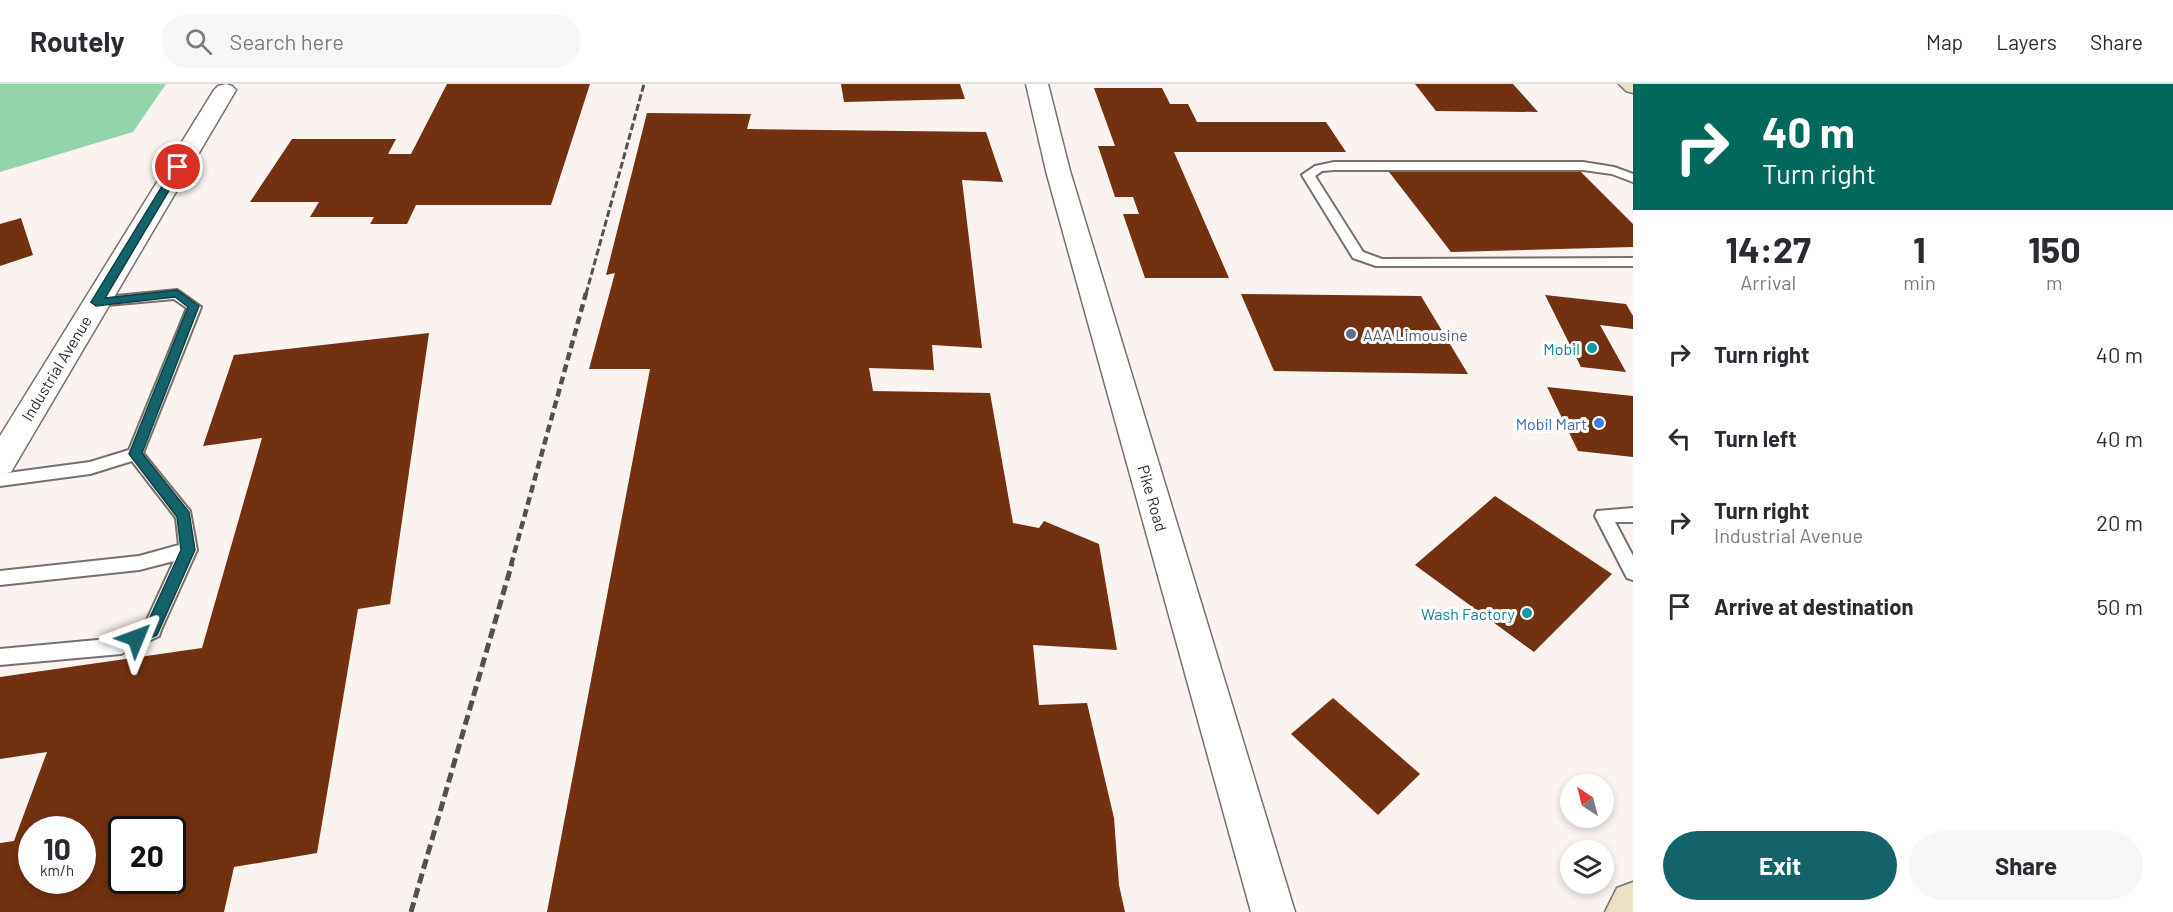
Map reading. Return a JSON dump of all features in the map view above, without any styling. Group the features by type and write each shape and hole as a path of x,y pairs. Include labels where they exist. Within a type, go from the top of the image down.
{"street":[{"name":"Pike Road","path":"1037,84 1058,171 1273,912"},
{"name":"Industrial Avenue","path":"4,450 227,87"},
{"path":"1627,912 1633,904"}],"lane":[{"path":"1633,178 1614,171 1583,166 1327,167 1319,168 1308,175 1358,255 1382,263 1633,262"},
{"path":"96,302 177,294 194,306 135,454"},
{"path":"0,480 90,468 135,454"},
{"path":"0,657 121,646 152,630 188,550 184,516 135,454"},
{"path":"1633,515 1603,516 1633,573"},
{"path":"0,578 139,563 188,550"}],"green space":[{"path":"0,84 166,84 133,132 0,172"}],"building":[{"path":"447,84 590,84 551,205 416,205 407,224 370,224 374,217 310,217 319,202 250,202 292,139 396,139 388,154 411,154"},
{"path":"841,84 960,84 965,99 844,102"},
{"path":"1415,84 1513,84 1538,112 1436,111"},
{"path":"1094,88 1162,88 1170,104 1188,104 1197,122 1326,122 1346,152 1174,152 1229,278 1145,278 1123,214 1139,214 1133,197 1115,197 1098,146 1115,146"},
{"path":"647,113 751,114 747,129 986,132 1003,182 962,180 982,348 932,345 934,370 869,368 873,391 990,393 1013,523 1039,528 1044,521 1099,544 1117,650 1033,645 1039,705 1087,703 1114,818 1119,885 1125,912 547,912 650,369 589,369 615,273 606,275"},
{"path":"1572,163 1633,224 1633,247 1451,252 1386,168"},
{"path":"21,218 33,255 0,266 0,224"},
{"name":"AAA Limousine","path":"1241,294 1421,296 1468,374 1274,371"},
{"name":"Mobil","path":"1545,295 1626,304 1633,316 1633,329 1600,325 1626,372 1581,367"},
{"path":"429,333 390,604 358,609 317,853 234,867 224,912 0,912 0,843 14,841 18,830 18,894 96,894 96,816 23,816 47,752 0,759 0,677 202,648 262,438 203,446 234,355"},
{"name":"Mobil Mart","path":"1547,387 1633,396 1633,457 1578,451"},
{"name":"Wash Factory","path":"1495,496 1612,574 1534,652 1415,565"},
{"path":"1333,698 1420,774 1378,815 1291,734"}],"railway":[{"path":"586,294 644,84"},
{"path":"511,565 586,293"},
{"path":"411,912 512,563"}],"place":[{"name":"AAA Limousine","path":"1351,334"},
{"name":"Mobil","path":"1592,348"},
{"name":"Mobil Mart","path":"1599,423"},
{"name":"Wash Factory","path":"1527,613"}],"route":[{"path":"136,638 152,630 188,550 184,516 135,454 194,306 177,294 96,302 178,167"}]}
